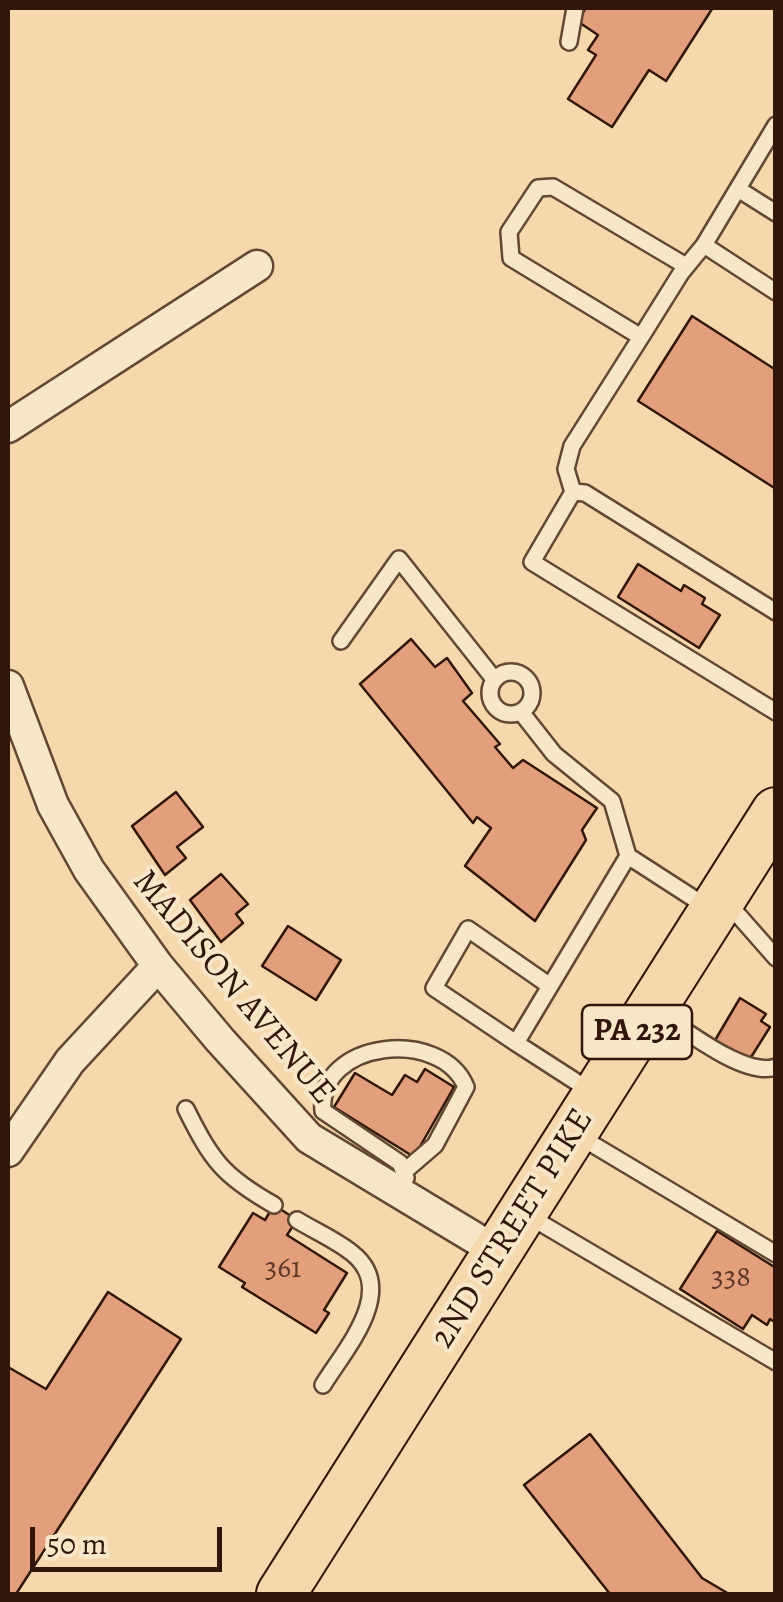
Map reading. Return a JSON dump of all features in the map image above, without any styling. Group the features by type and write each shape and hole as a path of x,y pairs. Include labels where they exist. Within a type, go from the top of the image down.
{"main road":[{"name":"2ND STREET PIKE","path":"281,1594 775,813"}],"street":[{"path":"8,427 257,266"},
{"name":"MADISON AVENUE","path":"8,686 70,838 158,966 309,1138 402,1181 498,1252"},
{"path":"8,1151 70,1061 158,966"}],"lane":[{"path":"569,42 575,8"},
{"path":"776,125 704,245 686,266 572,446 566,469 573,492 532,562 776,712"},
{"path":"641,337 511,258 510,232 538,188 552,187 686,266"},
{"path":"738,189 776,212"},
{"path":"704,245 776,292"},
{"path":"573,492 585,493 776,612"},
{"path":"342,640 399,559 494,678"},
{"path":"512,672 529,682 530,702 520,712 506,714 494,706 489,692 494,678 512,672"},
{"path":"520,712 554,754 612,802 628,856 718,904 776,958"},
{"path":"516,1043 628,856"},
{"path":"550,986 468,929 434,988 516,1043 585,1114 776,1254"},
{"path":"652,1008 738,1062 759,1070 776,1066"},
{"path":"413,1049 449,1065 466,1086 435,1145 402,1181 329,1119 322,1103 338,1072 368,1051 413,1049"},
{"path":"186,1109 212,1160 242,1187 274,1205"},
{"path":"523,1212 776,1362"},
{"path":"297,1220 354,1254 368,1271 371,1285 373,1299 322,1386"}],"building":[{"path":"586,8 712,9 666,81 649,70 612,127 568,99 596,55 588,50 598,35 577,21"},
{"path":"692,316 776,370 776,489 638,401"},
{"path":"638,564 681,591 684,585 705,598 702,604 720,615 699,648 618,597"},
{"path":"411,639 435,667 447,658 472,693 463,701 500,744 495,747 513,768 523,760 597,808 582,830 586,840 535,921 465,866 491,828 477,817 473,823 360,684"},
{"path":"176,792 203,827 177,847 186,858 165,875 132,826"},
{"path":"221,874 248,904 236,914 243,923 221,942 190,900"},
{"path":"288,926 341,960 316,1000 262,966"},
{"path":"740,998 766,1014 761,1021 770,1027 748,1062 714,1042"},
{"path":"425,1069 454,1087 414,1157 334,1107 355,1073 392,1095 405,1075 417,1082"},
{"path":"274,1205 297,1220 287,1235 347,1273 324,1310 329,1313 316,1333 242,1287 245,1283 219,1267 253,1213 265,1220"},
{"path":"717,1231 776,1268 776,1323 770,1319 767,1325 752,1315 743,1329 680,1289"},
{"path":"108,1292 181,1339 16,1594 8,1594 8,1367 46,1389"},
{"path":"590,1434 702,1578 729,1594 610,1594 524,1485"}]}
